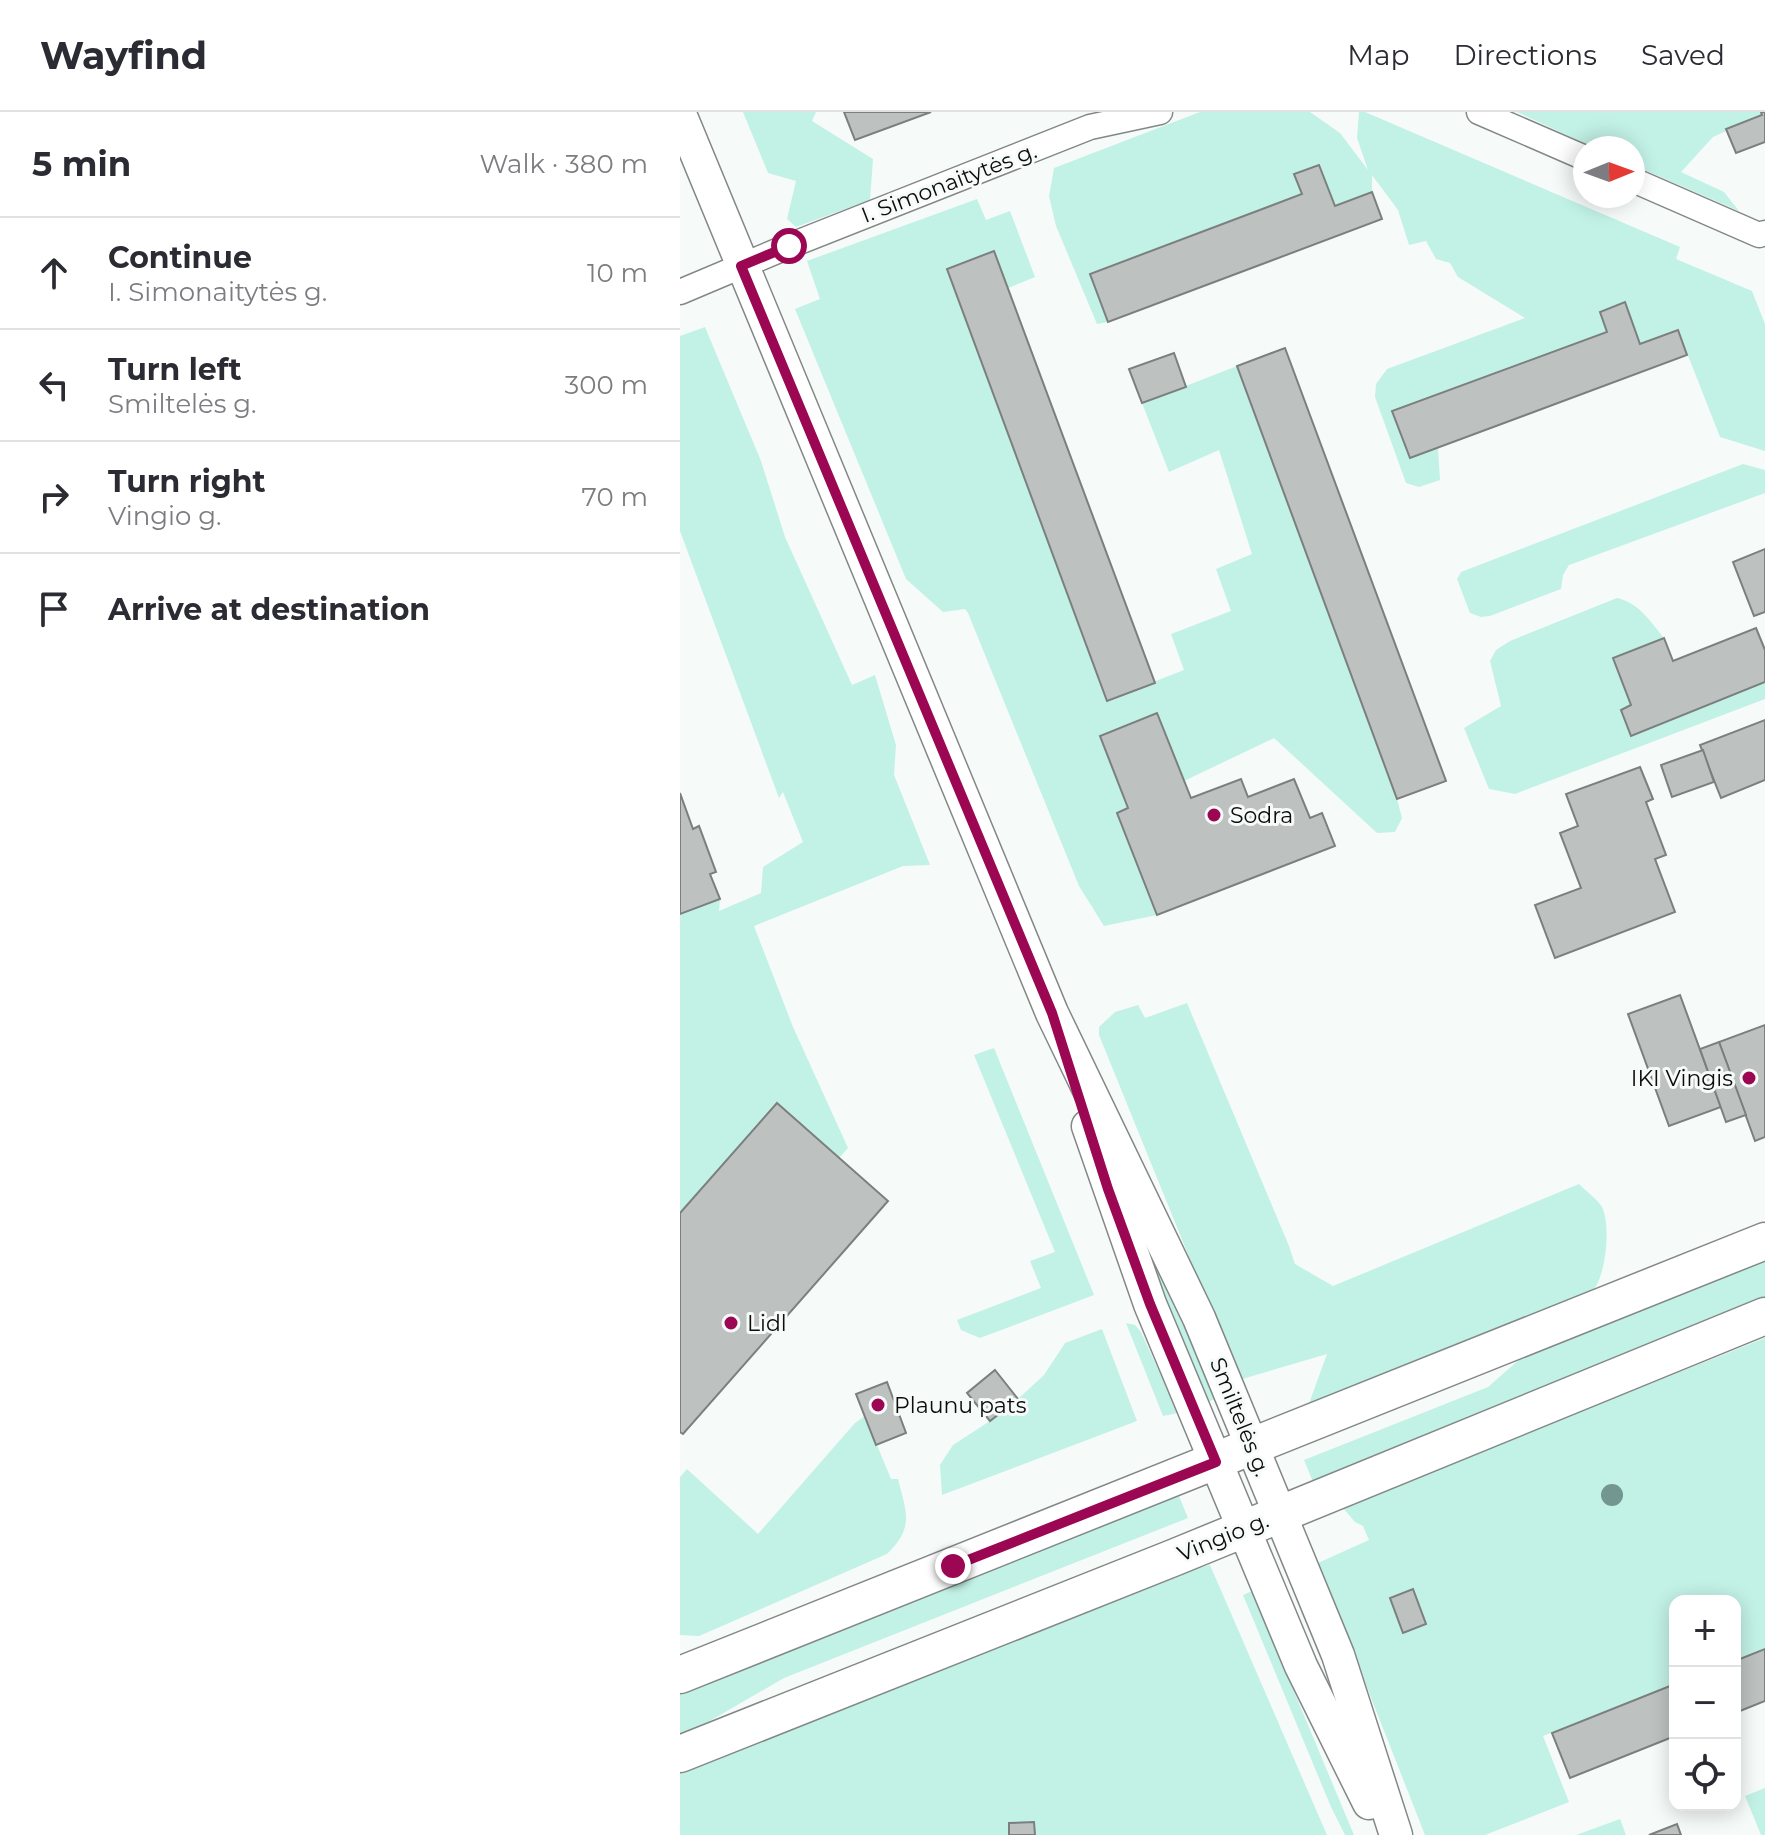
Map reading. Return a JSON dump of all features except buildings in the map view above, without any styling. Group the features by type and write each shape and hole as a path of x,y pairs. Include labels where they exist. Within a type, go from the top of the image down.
{"main road":[{"path":"680,1675 1765,1241"},
{"name":"Vingio g.","path":"680,1754 1244,1529 1765,1316"}],"street":[{"name":"I. Simonaitytės g.","path":"680,292 1090,127 1160,112"},
{"path":"1479,112 1573,153"},
{"name":"Smiltelės g.","path":"680,114 1052,1013 1199,1318 1338,1655 1396,1835"},
{"path":"1645,185 1759,235 1765,233"},
{"name":"Smiltelės g.","path":"1052,1013 1108,1189 1150,1304 1301,1666 1386,1835"}],"green space":[{"path":"743,112 816,112 812,121 873,159 870,200 796,227 787,219 796,181 768,173"},
{"path":"1200,112 1310,112 1340,133 1368,170 1357,138 1359,112 1365,112 1573,201 1573,208 1589,208 1680,247 1676,259 1752,291 1765,324 1765,451 1720,437 1678,330 1640,344 1625,302 1600,312 1607,332 1393,411 1410,458 1438,448 1440,480 1419,487 1406,483 1375,397 1376,384 1387,369 1525,318 1458,277 1450,263 1436,259 1426,241 1409,245 1398,210 1372,175 1372,192 1335,206 1319,165 1294,174 1302,194 1090,274 1108,322 1097,324 1056,226 1049,196 1054,168"},
{"path":"1517,112 1761,112 1762,115 1713,137 1681,172 1724,192 1739,211 1645,170 1645,136 1573,138"},
{"path":"977,199 986,220 1010,211 1035,277 1008,288 994,252 947,270 1107,700 1184,670 1171,634 1231,611 1216,569 1252,554 1219,450 1169,472 1142,403 1237,366 1397,799 1402,818 1395,832 1377,833 1274,738 1184,781 1157,713 1100,736 1128,808 1117,813 1157,915 1104,926 1079,886 968,613 965,609 943,612 906,579 795,309 820,299 807,261"},
{"path":"705,327 761,461 785,537 852,685 875,675 896,745 894,775 930,865 903,866 754,926 793,1027 848,1148 839,1158 680,1213 680,914 720,899 719,911 761,893 763,867 803,842 783,792 779,798 680,531 680,336"},
{"path":"1743,464 1765,470 1765,493 1569,565 1563,575 1561,589 1490,616 1470,613 1457,579 1461,572"},
{"path":"1617,598 1638,608 1664,638 1613,659 1631,705 1621,710 1631,736 1765,682 1765,699 1515,794 1489,789 1464,728 1501,706 1490,661 1496,650 1510,641"},
{"path":"1187,1003 1295,1264 1333,1286 1579,1184 1602,1207 1605,1215 1607,1237 1604,1261 1594,1289 1308,1406 1327,1354 1239,1380 1099,1035 1099,1027 1115,1012 1138,1005 1145,1018"},
{"path":"994,1048 1094,1295 980,1338 961,1330 957,1320 1041,1288 1030,1261 1055,1252 974,1055"},
{"path":"1124,1183 1216,1399 1207,1402 1121,1184"},
{"path":"1765,1257 1765,1301 1313,1482 1304,1460 1488,1387 1521,1358"},
{"path":"1126,1323 1135,1325 1141,1332 1178,1413 1163,1416"},
{"path":"1102,1329 1137,1421 942,1495 940,1465 953,1445 1018,1399 1044,1375 1065,1343"},
{"path":"1765,1338 1765,1649 1741,1659 1741,1595 1669,1595 1669,1686 1543,1736 1569,1802 1485,1835 1425,1835 1318,1563 1369,1540 1363,1526 1355,1522 1342,1507"},
{"path":"865,1416 891,1479 898,1479 904,1501 905,1527 896,1544 887,1554 699,1636 680,1635 680,1477 687,1469 758,1534 855,1423"},
{"path":"1179,1496 1188,1518 784,1678 696,1729 680,1735 680,1694"},
{"path":"1210,1565 1327,1835 1035,1835 1033,1822 1009,1823 1009,1835 680,1835 680,1773 1185,1572"},
{"path":"1252,1591 1354,1835 1345,1835 1331,1807 1243,1595"},
{"path":"1765,1788 1765,1835 1761,1835 1745,1796"},
{"path":"1620,1819 1626,1835 1576,1835"}],"place":[{"name":"Sodra","path":"1214,815"},
{"name":"IKI Vingis","path":"1749,1078"},
{"name":"Lidl","path":"731,1323"},
{"name":"Plaunu pats","path":"878,1405"}],"route":[{"path":"789,246 741,266 1052,1013 1108,1189 1150,1304 1216,1462 953,1566"}]}
